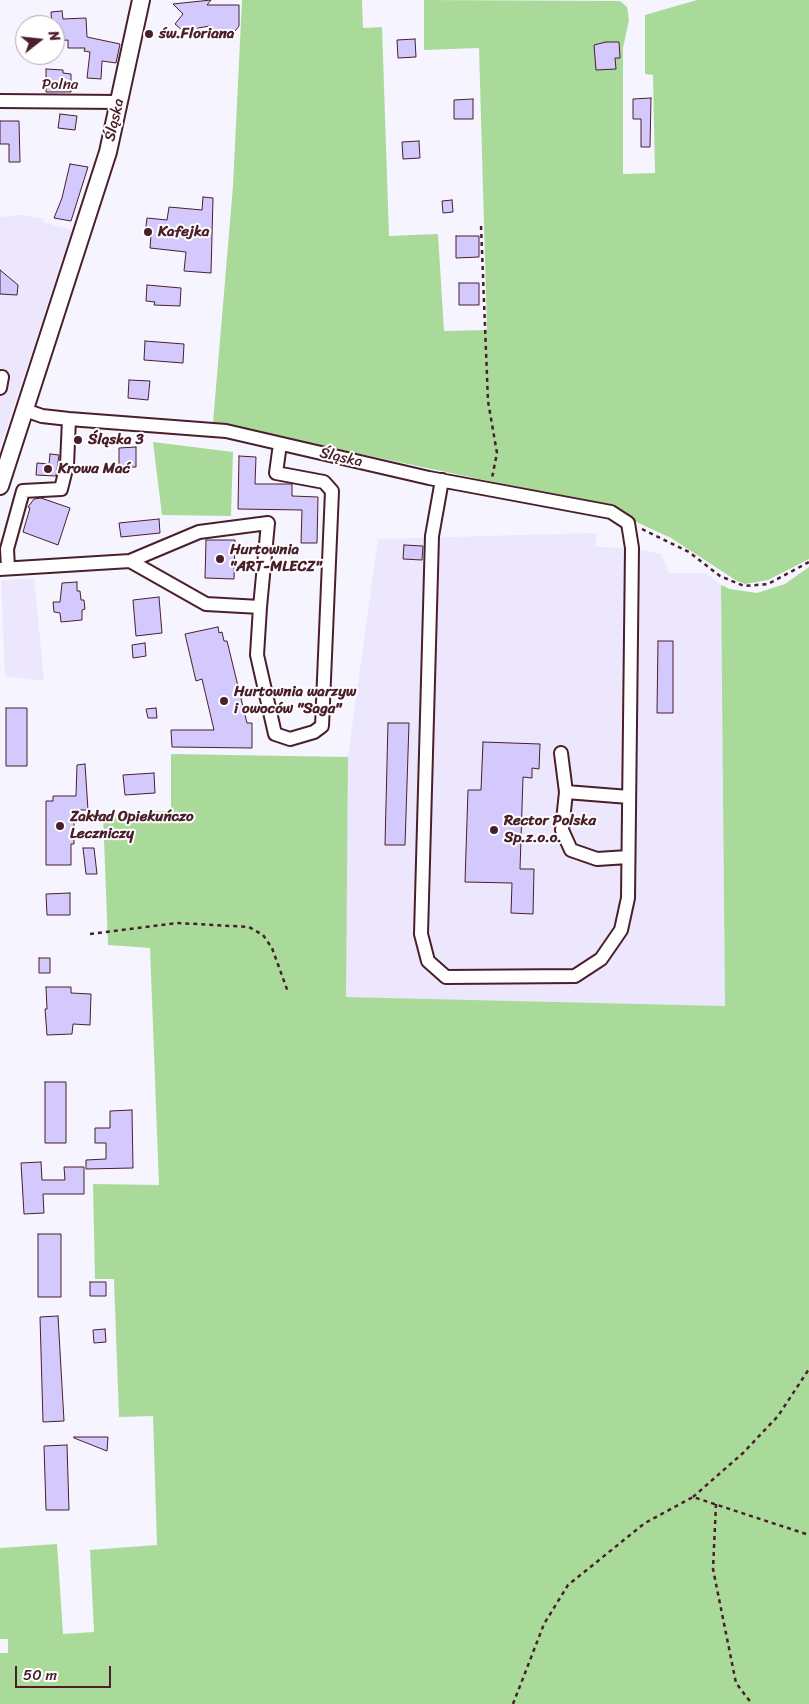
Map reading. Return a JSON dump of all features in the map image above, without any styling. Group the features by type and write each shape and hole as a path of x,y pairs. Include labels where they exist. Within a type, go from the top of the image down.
{"main road":[{"name":"Śląska","path":"0,486 108,152 141,0"}],"street":[{"name":"Polna","path":"0,101 119,102"},
{"name":"Śląska","path":"25,410 42,416 68,419 226,431 442,480 610,512 628,523"},
{"path":"68,419 67,465 61,489 23,491 7,549 4,568 130,561 199,532 268,523 257,655 275,734 290,739 314,732 322,726 332,491 324,482 276,474 280,444"},
{"path":"442,480 432,536 421,934 428,962 446,977 575,976 601,960 621,930 628,898 632,548 628,523"},
{"path":"130,561 176,589 206,604 260,607"},
{"path":"561,753 566,792 562,830 571,850 597,859 628,857"},
{"path":"566,792 629,797"}],"path":[{"path":"480,226 488,401 497,453 489,488"},
{"path":"628,523 688,552 720,576 744,586 768,584 809,562"},
{"path":"90,934 178,923 249,927 263,935 272,948 288,992"},
{"path":"513,1704 544,1624 568,1585 645,1523 692,1497 744,1452 778,1416 809,1369"},
{"path":"692,1497 809,1535"},
{"path":"716,1504 713,1569 736,1683 752,1704"}],"shaded area":[{"path":"21,215 43,219 43,222 72,230 0,448 0,217"},
{"path":"596,533 596,547 632,548 661,554 669,573 706,573 721,585 725,1006 345,997 348,757 378,539"},
{"path":"34,578 44,681 5,676 1,580"}],"green space":[{"path":"242,0 362,0 363,28 382,27 389,236 438,234 444,331 487,330 479,48 424,50 424,0 620,1 627,7 629,20 623,48 623,174 655,173 653,75 645,74 645,15 697,0 809,0 809,559 768,580 745,584 737,581 671,538 632,520 617,508 213,423 233,186"},
{"path":"153,442 233,452 231,516 162,515"},
{"path":"809,567 809,1704 0,1704 0,1653 8,1653 8,1639 0,1639 0,1548 57,1544 63,1634 94,1632 90,1550 157,1545 153,1416 119,1417 114,1279 95,1279 93,1184 159,1185 150,948 108,945 103,813 171,811 171,754 348,757 346,997 725,1006 721,585 730,589 757,593 785,584"}],"building":[{"path":"211,0 207,5 239,5 239,26 228,40 210,26 198,28 190,37 175,24 183,14 173,4"},
{"path":"62,11 62,15 51,15 51,12"},
{"path":"86,18 87,37 120,44 116,63 102,61 101,79 87,78 90,52 84,51 85,48 68,48 68,40 65,40 65,19"},
{"path":"415,39 416,57 398,58 397,40"},
{"path":"606,42 619,42 620,58 615,58 616,69 596,70 594,45"},
{"path":"46,69 63,70 63,73 71,74 71,92 46,92"},
{"path":"651,98 650,147 641,147 641,119 633,119 633,99"},
{"path":"473,99 473,119 454,119 454,100"},
{"path":"60,114 77,116 75,130 58,128"},
{"path":"0,121 19,121 20,162 9,162 9,144 0,144"},
{"path":"419,141 420,158 403,159 402,142"},
{"path":"70,164 88,167 71,221 54,218 62,198"},
{"path":"203,197 213,198 211,273 184,271 186,252 150,248 151,235 145,234 147,218 167,220 169,207 202,210"},
{"path":"452,200 453,212 443,213 442,201"},
{"path":"456,236 479,236 479,257 456,258"},
{"path":"0,270 18,285 17,295 0,294"},
{"path":"459,283 479,283 479,305 459,305"},
{"path":"147,285 181,288 180,306 154,305 155,302 146,301"},
{"path":"145,341 184,344 183,363 144,360"},
{"path":"129,380 150,381 148,400 128,398"},
{"path":"136,447 136,467 119,467 119,448"},
{"name":"Krowa Mać","path":"50,454 59,455 56,476 36,475 37,463 49,464"},
{"path":"239,456 256,457 255,484 292,484 292,496 318,497 317,543 301,543 302,510 238,509"},
{"path":"41,498 70,508 58,545 23,532 30,508 28,507 34,499"},
{"path":"159,519 160,533 121,537 119,523"},
{"name":"Hurtownia \"ART-MLECZ\"","path":"206,540 235,540 234,579 205,578"},
{"path":"404,545 423,546 422,560 403,559"},
{"path":"77,582 77,591 80,591 81,600 84,600 85,609 82,610 82,620 61,622 60,613 54,612 53,602 60,602 62,583"},
{"path":"159,597 162,633 136,636 133,600"},
{"path":"218,627 219,633 222,632 224,641 227,641 247,723 252,723 252,748 172,747 171,730 214,730 202,679 196,681 185,634"},
{"path":"658,641 673,641 673,713 657,713"},
{"path":"145,643 146,656 133,658 132,645"},
{"path":"6,708 27,708 27,766 6,766"},
{"path":"156,708 157,718 148,718 146,709"},
{"path":"388,723 409,723 405,845 385,845"},
{"name":"Rector Polska Sp.z.o.o.","path":"483,742 540,744 539,769 532,768 532,778 523,777 520,869 534,869 533,914 511,913 512,883 465,882 468,790 481,790"},
{"name":"Zakład Opiekuńczo Leczniczy","path":"85,764 88,810 74,810 74,844 71,844 71,865 46,865 46,801 53,801 53,796 76,796 77,765"},
{"path":"154,773 155,793 125,795 123,775"},
{"path":"83,848 94,848 97,874 86,874"},
{"path":"70,893 70,915 47,915 46,894"},
{"path":"39,958 50,958 50,973 39,973"},
{"path":"46,987 71,987 71,993 91,994 90,1025 73,1024 72,1034 47,1035"},
{"path":"45,1082 66,1082 66,1143 45,1143"},
{"path":"132,1110 133,1168 86,1169 86,1160 106,1159 106,1143 95,1143 95,1128 110,1128 110,1111"},
{"path":"41,1162 42,1180 65,1180 64,1167 84,1167 84,1194 43,1194 44,1213 24,1214 21,1163"},
{"path":"38,1234 61,1234 61,1297 38,1297"},
{"path":"90,1282 106,1282 106,1296 90,1296"},
{"path":"58,1316 64,1421 43,1422 40,1317"},
{"path":"105,1329 106,1342 94,1343 93,1330"},
{"path":"108,1437 107,1451 74,1438"},
{"path":"67,1445 69,1510 46,1510 44,1446"}],"place":[{"name":"św.Floriana","path":"149,34"},
{"name":"Kafejka","path":"148,232"},
{"name":"Śląska 3","path":"78,440"},
{"name":"Krowa Mać","path":"48,469"},
{"name":"Hurtownia \"ART-MLECZ\"","path":"220,559"},
{"name":"Hurtownia warzyw i owoców \"Saga\"","path":"224,701"},
{"name":"Zakład Opiekuńczo Leczniczy","path":"60,826"},
{"name":"Rector Polska Sp.z.o.o.","path":"494,830"}]}
